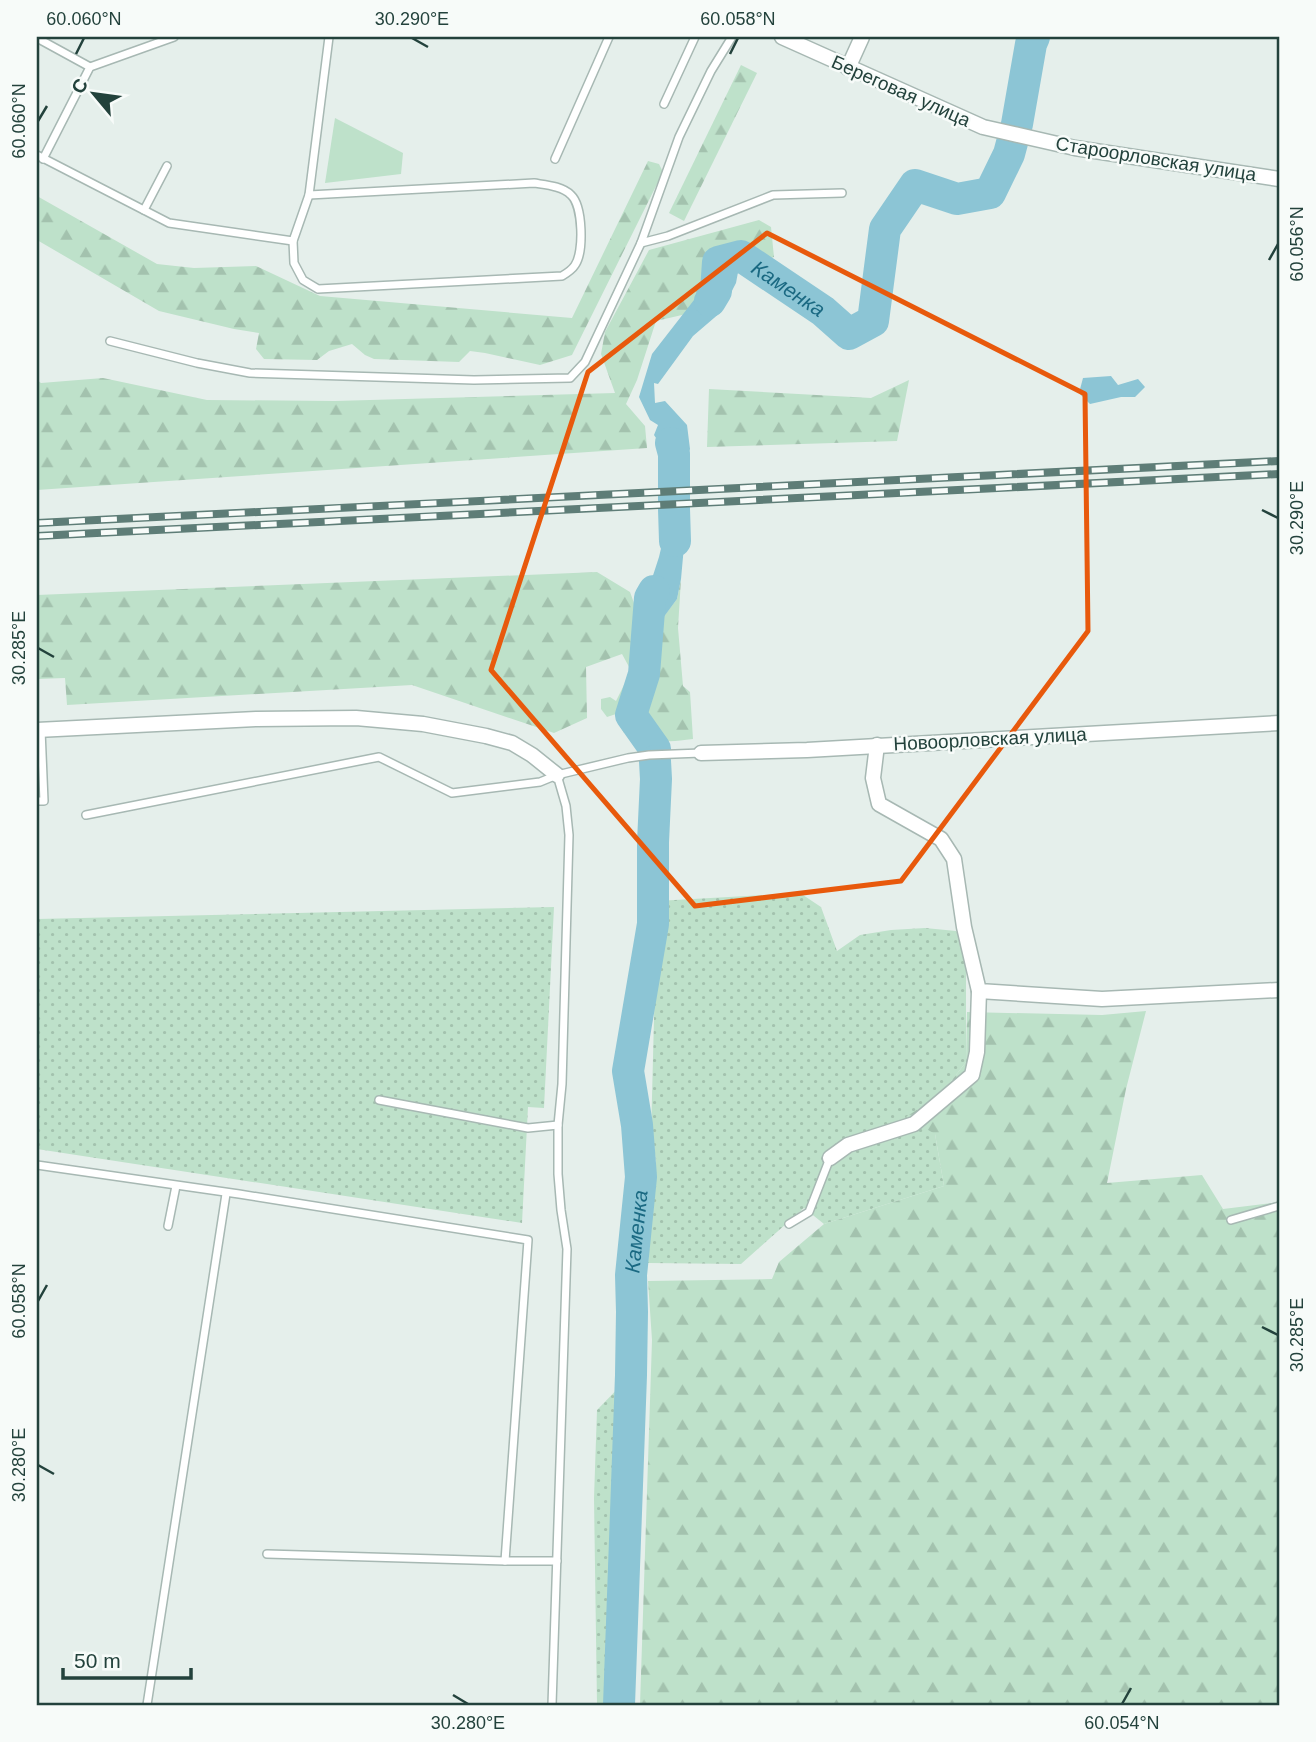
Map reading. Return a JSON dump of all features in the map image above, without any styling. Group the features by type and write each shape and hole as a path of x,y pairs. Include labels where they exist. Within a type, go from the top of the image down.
{"street":[{"name":"Береговая улица","path":"782,37 982,127 1033,139"},
{"path":"848,68 862,37"},
{"name":"Староорловская улица","path":"1033,139 1075,148 1279,179"},
{"path":"39,730 256,719 356,718 423,724 512,743 533,755 557,775"},
{"name":"Новоорловская улица","path":"701,753 807,750 1279,723"},
{"path":"877,745 873,778 879,804 940,839 954,859 964,927 979,991 1102,999 1279,990"},
{"path":"914,1124 972,1075"}],"lane":[{"path":"174,37 90,67 40,157 169,223 293,241"},
{"path":"309,195 534,183 560,188 572,195 579,206 581,253 574,268 562,276 318,289 303,280 294,263 293,241 309,195 330,37"},
{"path":"555,159 609,37"},
{"path":"664,104 695,37"},
{"path":"110,341 250,373 474,380 570,378 584,362 641,243 679,137 711,71 732,37"},
{"path":"37,38 90,67"},
{"path":"144,210 167,166"},
{"path":"641,243 668,236 773,195 842,193"},
{"path":"37,801 44,801 39,730"},
{"path":"86,815 379,757 452,793 540,782 557,775 628,758 701,753"},
{"path":"552,1705 567,1249 558,1174 558,1125 562,1084 569,835 566,806 557,775"},
{"path":"972,1075 979,991"},
{"path":"379,1100 528,1128 558,1125"},
{"path":"789,1224 809,1212 830,1158 848,1145 914,1124"},
{"path":"37,1165 528,1240 505,1562"},
{"path":"168,1226 176,1186"},
{"path":"147,1705 226,1194"},
{"path":"1231,1220 1279,1206"},
{"path":"267,1554 556,1562"}],"highlighted area":[{"path":"767,233 1085,394 1088,631 901,881 695,906 491,670 588,372"}],"green space":[{"path":"741,65 757,73 684,221 669,213"},
{"path":"335,118 403,153 401,174 325,183"},
{"path":"648,161 659,164 663,172 572,355 540,365 470,351 459,362 374,359 352,344 329,351 317,360 264,359 256,349 259,333 159,311 37,240 37,196 157,264 194,268 256,266 320,296 572,318"},
{"path":"759,220 771,227 774,257 726,278 695,312 656,321 637,380 626,404 645,426 647,448 37,490 37,380 41,383 103,378 207,400 335,401 615,393 601,354 605,332 649,250"},
{"path":"909,380 897,441 707,447 709,389 871,398"},
{"path":"597,572 630,592 638,614 640,631 649,636 677,599 681,579 678,628 683,686 690,692 693,739 661,740 644,728 624,733 616,714 607,717 601,709 601,699 610,697 616,701 624,685 634,676 622,654 586,667 587,718 554,733 412,685 67,705 65,678 37,679 37,595"},
{"path":"800,893 821,907 837,951 860,935 891,930 925,928 956,931 963,940 966,967 966,1062 942,1093 935,1134 944,1186 824,1224 804,1208 741,1264 648,1263 656,1163 651,1136 657,901"},
{"path":"554,907 544,1108 528,1107 522,1223 37,1149 37,919"},
{"path":"1146,1011 1126,1089 1107,1183 1202,1175 1223,1209 1279,1202 1279,1705 640,1705 652,1340 648,1281 772,1279 779,1262 824,1224 944,1186 935,1134 906,1117 942,1093 966,1062 967,1012 1102,1015"},
{"path":"631,1375 618,1705 597,1705 594,1498 597,1410"}],"water":[{"path":"741,256 736,283 721,312 693,336 658,384 654,383 655,403 665,401 687,425 690,449 683,466 685,479 682,488 668,486 663,475 667,459 654,435 658,425 650,420 639,397 652,354 694,300 718,262"},
{"path":"1111,376 1118,385 1138,379 1145,387 1135,397 1121,397 1090,404 1079,393 1083,378"},
{"path":"678,497 679,517 686,524 677,599 649,637 640,620 659,557 669,500"}],"waterway":[{"name":"Каменка","path":"710,301 716,291 718,262 741,256 823,311 849,334 873,321 885,229 915,185 957,199 990,193 1009,154 1034,37"},
{"name":"Каменка","path":"671,443 674,454 675,541"},
{"name":"Каменка","path":"654,591 650,598 644,674 631,715 655,749"},
{"name":"Каменка","path":"619,1705 631,1375 631,1275 641,1177 637,1125 628,1071 653,924 655,761"}],"railway":[{"path":"37,523 1279,461"},
{"path":"37,536 1279,474"}]}
